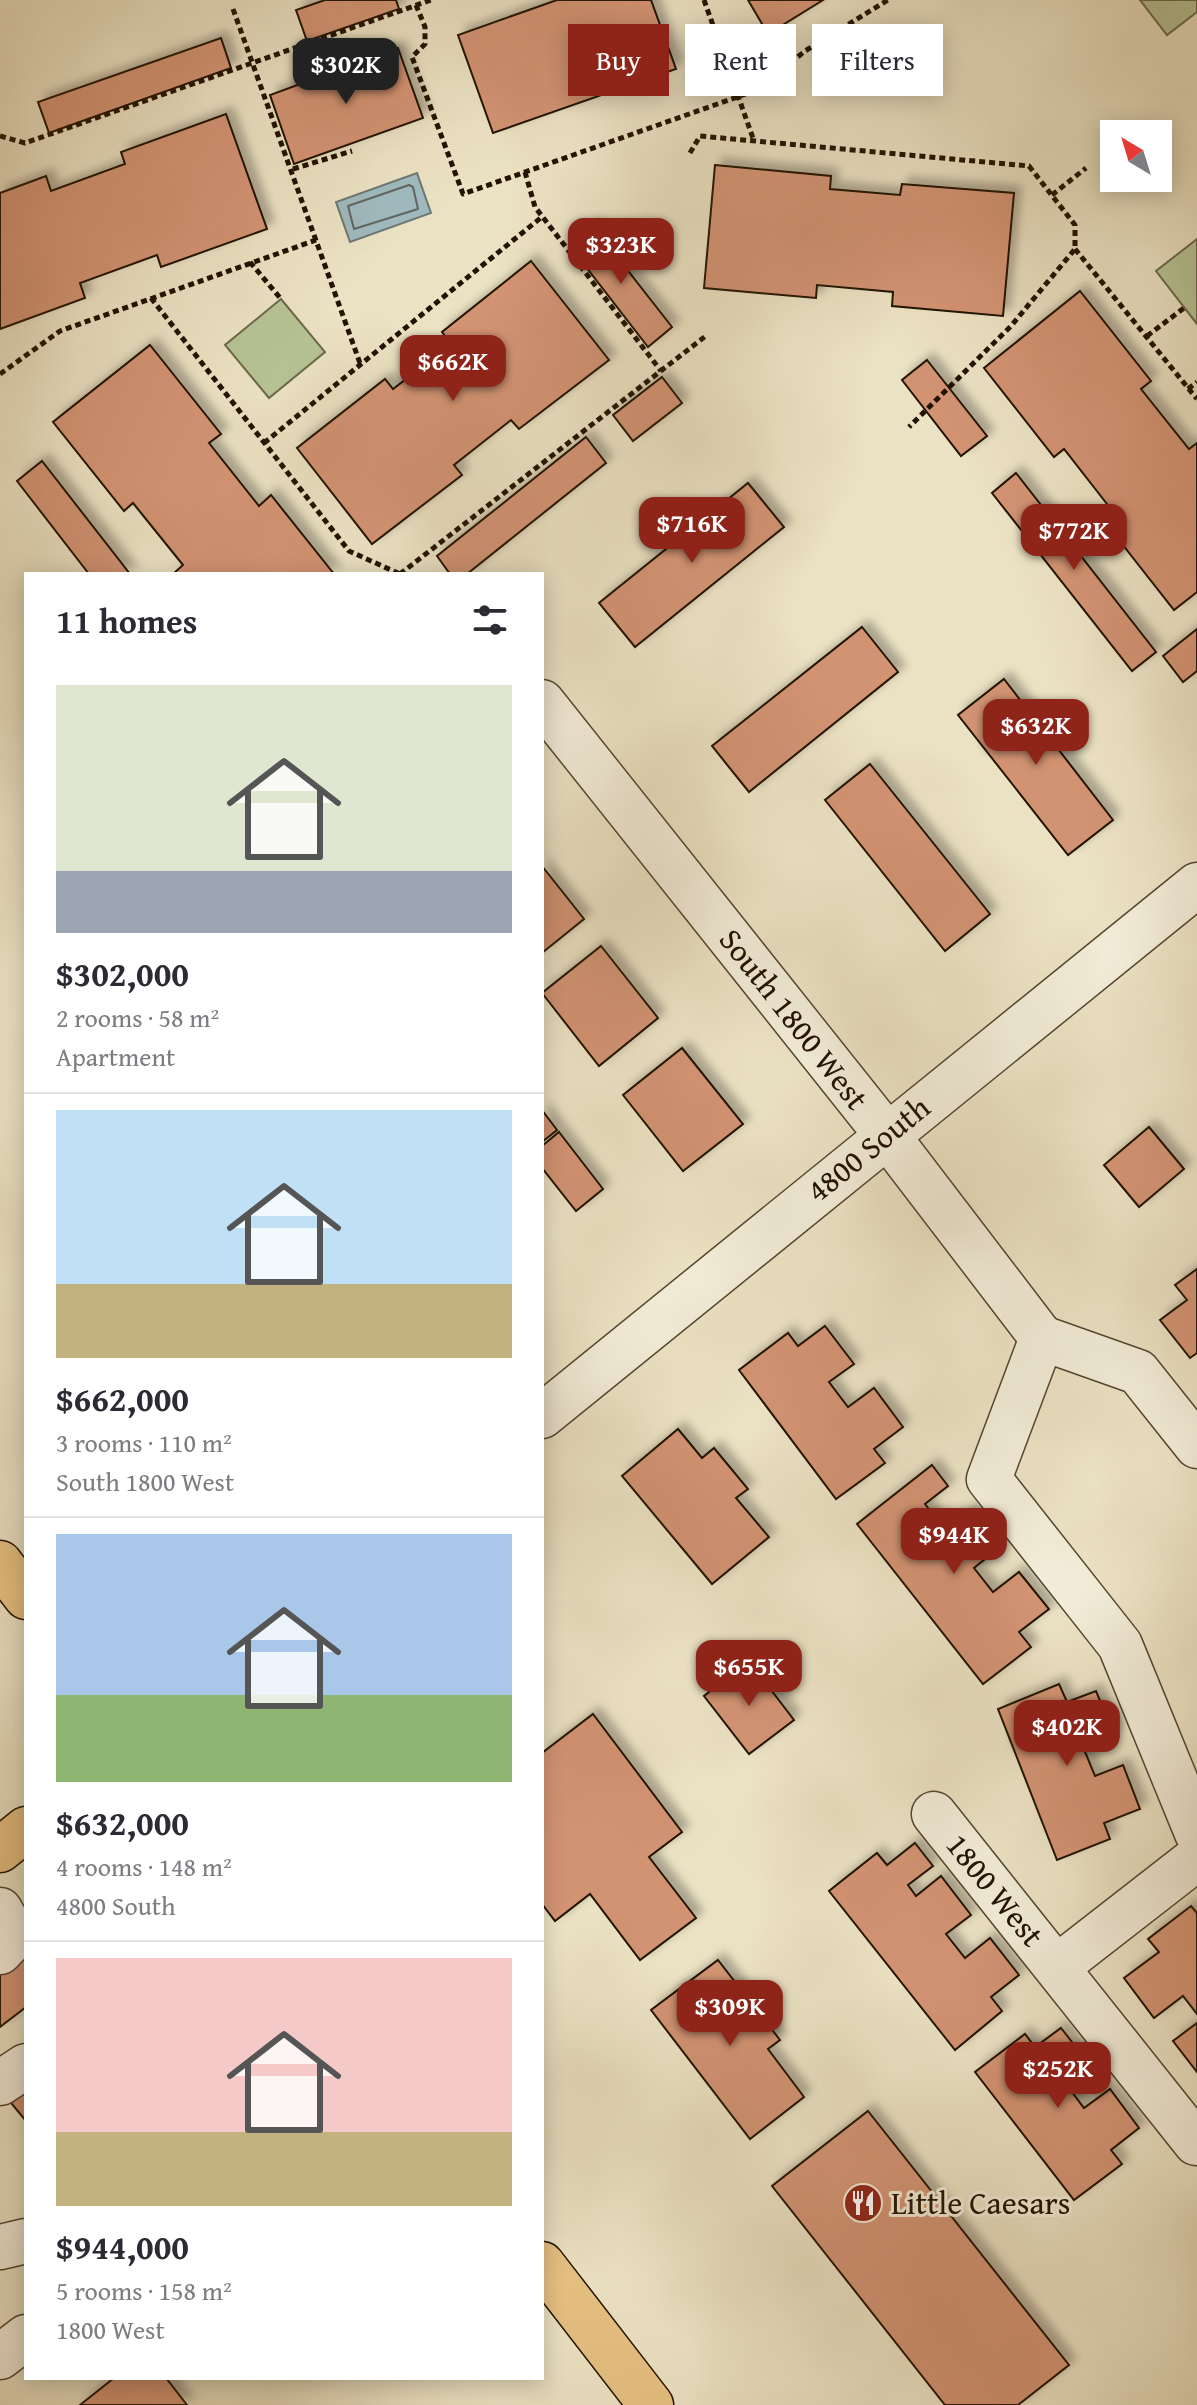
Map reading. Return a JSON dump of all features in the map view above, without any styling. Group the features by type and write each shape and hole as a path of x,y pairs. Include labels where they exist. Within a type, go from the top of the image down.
{"main road":[{"path":"0,1563 24,1594"},
{"path":"0,1850 24,1831"},
{"path":"544,2267 651,2405"}],"street":[{"name":"South 1800 West","path":"544,705 886,1134 1042,1338"},
{"name":"4800 South","path":"544,1414 886,1134 1197,885"},
{"path":"1197,1446 1138,1372 1042,1338 989,1479 1120,1645 1197,1833"},
{"name":"1800 West","path":"934,1814 1196,2143"},
{"name":"1800 West","path":"1057,1967 1197,1858"},
{"path":"0,1910 15,1936 0,1952"},
{"path":"0,2083 24,2067"},
{"path":"0,2247 24,2241"},
{"path":"0,2357 24,2339"}],"path":[{"path":"0,136 25,143 431,0"},
{"path":"704,0 713,24"},
{"path":"796,58 888,0"},
{"path":"416,5 425,27 425,44 412,57 463,194 739,96 754,141"},
{"path":"233,9 293,169 361,366"},
{"path":"690,153 700,136 1029,166 1075,225 1075,249 1197,399"},
{"path":"293,169 352,151"},
{"path":"1052,195 1086,168"},
{"path":"525,172 535,207 661,371"},
{"path":"264,443 543,216"},
{"path":"0,374 60,331 316,240"},
{"path":"909,427 1011,326 1075,249"},
{"path":"250,262 281,299"},
{"path":"151,298 349,551 396,572"},
{"path":"1147,336 1184,308"},
{"path":"403,572 707,335"},
{"path":"1188,389 1197,382"}],"green space":[{"path":"1140,0 1197,0 1197,12 1167,35"},
{"path":"1197,239 1197,324 1156,271"},
{"path":"281,299 325,352 269,398 225,345"}],"water":[{"path":"417,173 431,213 350,242 336,202"}],"building":[{"path":"325,0 396,0 399,9 307,41 296,10"},
{"path":"557,0 651,0 660,24 568,24 568,96 599,96 493,133 458,35"},
{"path":"748,0 823,0 784,24 762,24"},
{"path":"221,38 231,68 49,133 38,102"},
{"path":"398,48 423,118 294,164 270,95"},
{"path":"669,50 676,69 669,71"},
{"path":"226,114 267,229 161,267 157,255 80,283 85,298 0,329 0,193 46,176 51,191 125,164 121,152"},
{"path":"715,165 831,176 830,189 900,195 902,184 1014,193 1003,316 892,306 893,292 817,285 816,298 704,288"},
{"path":"593,226 672,327 648,347 569,245"},
{"path":"531,261 609,360 519,429 511,420 454,465 462,475 372,544 297,448 385,379 393,389 451,344 442,332"},
{"path":"1080,291 1151,381 1141,389 1189,449 1197,443 1197,592 1174,610 1104,521 1114,513 1064,449 1054,457 984,368"},
{"path":"150,345 221,434 209,443 259,506 271,495 332,572 175,572 183,565 133,503 124,511 53,422"},
{"path":"927,360 987,436 961,456 902,380"},
{"path":"662,377 682,403 633,441 613,415"},
{"path":"586,437 606,463 470,572 449,572 437,556"},
{"path":"42,461 128,572 87,572 17,481"},
{"path":"1016,473 1156,652 1132,671 992,493"},
{"path":"748,483 784,527 635,647 599,603"},
{"path":"862,627 898,672 749,792 712,746"},
{"path":"1197,629 1197,671 1183,682 1163,656"},
{"path":"1004,679 1113,820 1068,855 958,715"},
{"path":"870,764 990,914 945,951 825,800"},
{"path":"544,869 584,919 544,951"},
{"path":"601,946 658,1018 599,1066 544,996 544,991"},
{"path":"682,1048 743,1124 683,1171 623,1095"},
{"path":"544,1113 557,1130 544,1140"},
{"path":"1149,1127 1184,1169 1139,1207 1104,1165"},
{"path":"559,1132 603,1189 576,1211 544,1171 544,1144"},
{"path":"1197,1269 1197,1353 1190,1358 1160,1320 1187,1300 1175,1285"},
{"path":"825,1326 854,1364 829,1382 848,1407 874,1388 903,1427 874,1449 885,1463 836,1499 739,1370 788,1333 798,1346"},
{"path":"678,1429 702,1458 714,1448 748,1489 736,1498 769,1537 712,1584 622,1476"},
{"path":"932,1465 948,1486 925,1504 945,1530 971,1510 1000,1547 974,1568 993,1592 1019,1572 1049,1609 1019,1632 1031,1647 983,1684 857,1524"},
{"path":"749,1661 794,1720 749,1754 704,1696"},
{"path":"1059,1684 1067,1702 1096,1691 1114,1734 1083,1747 1095,1776 1123,1765 1140,1809 1104,1823 1110,1839 1057,1860 998,1709"},
{"path":"593,1714 682,1832 649,1857 696,1918 640,1960 590,1894 555,1921 544,1907 544,1751"},
{"path":"915,1843 933,1866 908,1885 916,1896 941,1876 971,1915 946,1934 965,1958 990,1938 1019,1975 991,1997 1002,2011 955,2050 829,1891 877,1853 887,1865"},
{"path":"1191,1906 1197,1913 1197,2014 1183,1996 1154,2018 1124,1978 1159,1952 1148,1939"},
{"path":"24,1954 24,2009 0,2027 0,1972"},
{"path":"718,1960 780,2040 768,2049 804,2097 750,2139 651,2010"},
{"path":"1197,2023 1197,2072 1173,2041"},
{"path":"1061,2028 1090,2065 1066,2084 1084,2108 1110,2089 1139,2128 1111,2150 1122,2164 1074,2200 975,2072 1025,2034 1035,2047"},
{"path":"24,2093 24,2119 11,2103"},
{"path":"868,2111 1069,2365 1018,2405 945,2405 772,2186"},
{"path":"111,2380 168,2380 187,2405 80,2405"}],"place":[{"name":"Little Caesars","path":"863,2203"}]}
